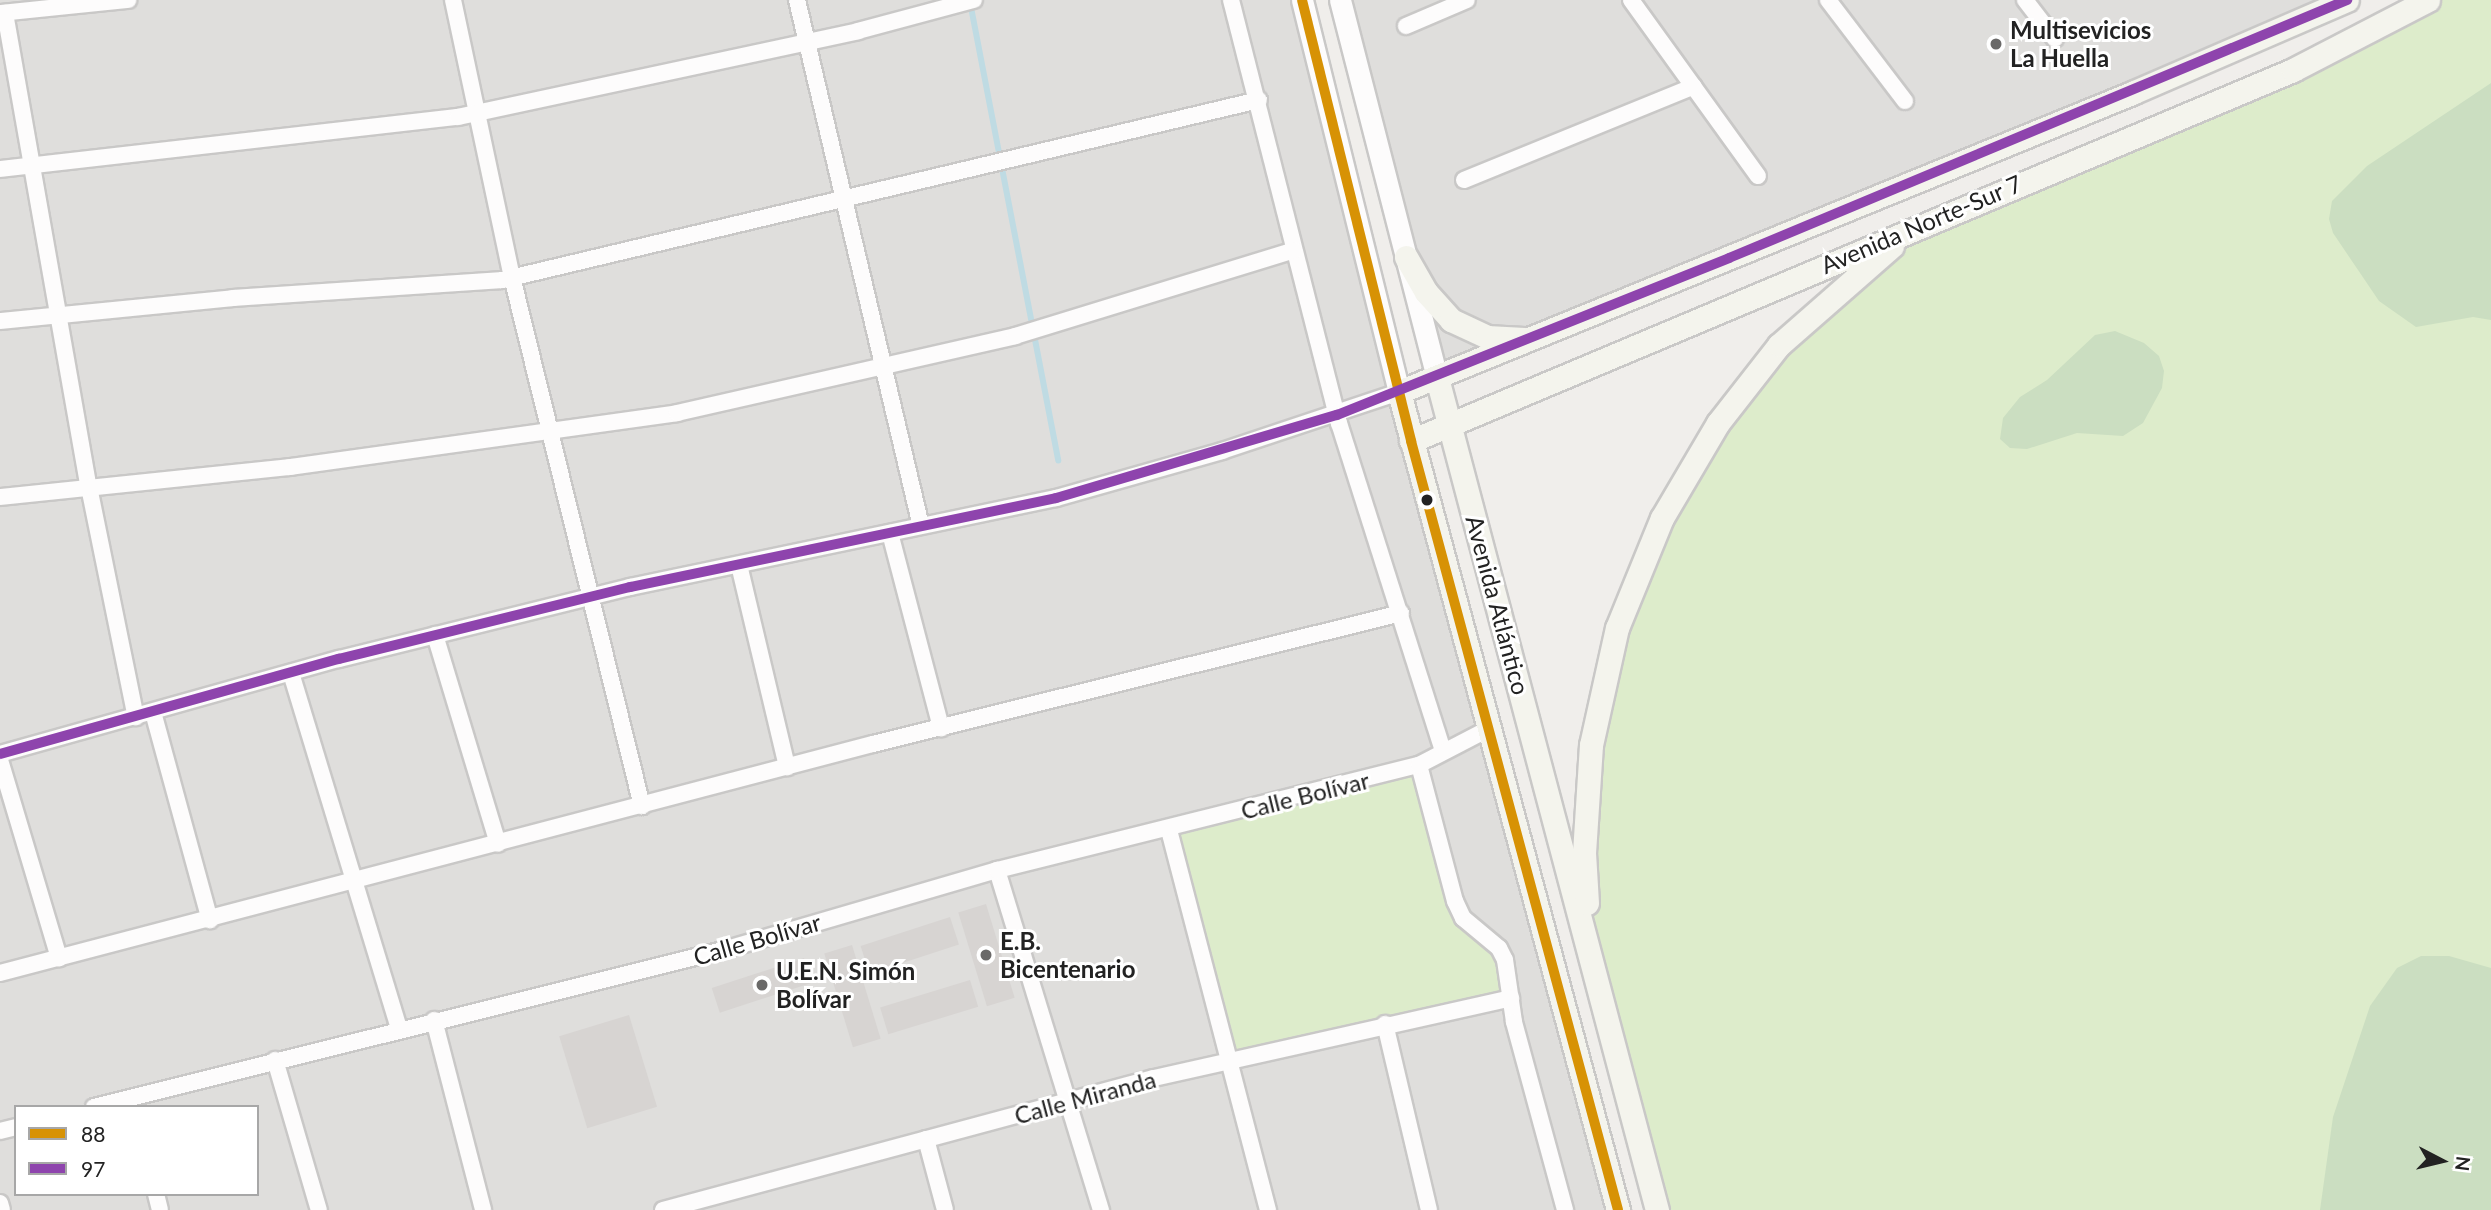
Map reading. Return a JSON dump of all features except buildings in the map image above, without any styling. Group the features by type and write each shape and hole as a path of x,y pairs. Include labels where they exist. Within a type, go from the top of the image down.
{"main road":[{"name":"Avenida Norte-Sur 7","path":"1399,392 1534,339 2347,0"},
{"name":"Avenida Norte-Sur 7","path":"1411,441 1451,428 1920,224 2293,70 2428,0"},
{"path":"1593,965 1584,853 1590,759 1617,628 1636,576 1691,464 1749,382 1818,307 1920,224"},
{"path":"1406,257 1426,292 1451,320 1488,337 1534,339"},
{"name":"Avenida Atlántico","path":"1437,378 1657,1210"},
{"name":"Avenida Atlántico","path":"1399,392 1618,1210"}],"street":[{"path":"128,0 2,13 61,315 89,487 136,717"},
{"path":"453,0 512,277 642,806"},
{"path":"797,0 921,526"},
{"path":"0,169 416,124 806,42 974,0"},
{"path":"1231,0 1259,100 1337,415 1443,751"},
{"path":"0,754 291,673 591,597 1055,498 1337,415 1399,392 1302,0"},
{"name":"Avenida Atlántico","path":"1340,0 1437,378"},
{"path":"1406,26 1467,0"},
{"path":"1631,0 1758,176"},
{"path":"1828,0 1905,101"},
{"path":"2025,0 2055,39"},
{"path":"1464,180 1694,86"},
{"path":"0,321 233,298 471,284 512,277 979,169 1259,100"},
{"path":"0,497 290,467 549,433 677,413 1015,335 1294,250"},
{"path":"890,533 941,728"},
{"path":"739,565 787,767"},
{"path":"0,973 353,883 787,767 1401,613"},
{"path":"435,635 498,844"},
{"path":"291,673 399,1028"},
{"path":"153,712 210,920"},
{"name":"Calle Bolívar","path":"109,1105 131,1102 275,1060 399,1028 727,949 997,870 1169,830 1419,765 1490,728"},
{"path":"0,760 59,958"},
{"path":"1419,765 1455,901 1463,918 1499,948 1506,960 1511,998 1565,1210"},
{"path":"1169,830 1227,1061 1268,1210"},
{"path":"997,870 1101,1210"},
{"name":"Calle Miranda","path":"663,1210 1227,1061 1511,998"},
{"path":"434,1020 482,1210"},
{"path":"1385,1024 1429,1210"},
{"path":"275,1060 320,1210"},
{"path":"926,1139 945,1210"},
{"path":"0,1203 2,1210"}],"shaded area":[{"path":"0,0 1302,0 1618,1210 0,1210"},
{"path":"1340,0 2347,0 1437,378"}],"green space":[{"path":"2428,0 2491,0 2491,1210 1657,1210 1586,897 1586,800 1636,576 1749,382 1920,224"},
{"path":"2491,83 2491,320 2473,317 2416,327 2379,301 2333,233 2329,219 2332,201 2367,166"},
{"path":"2115,331 2144,343 2159,356 2164,371 2162,388 2143,423 2123,436 2077,433 2027,449 2010,448 2000,439 2003,418 2020,397 2047,380 2095,335"},
{"path":"1419,765 1455,901 1491,940 1511,998 1227,1061 1169,830"},
{"path":"2421,956 2449,956 2491,968 2491,1210 2320,1210 2333,1117 2370,1006 2397,968"}],"waterway":[{"path":"970,2 1058,461"}],"transit line":[{"name":"88","path":"1302,0 1411,441 1618,1210"},
{"name":"97","path":"0,754 339,659 630,587 1056,498 1337,415 1729,258 2347,0"}],"place":[{"name":"Multisevicios La Huella","path":"1996,44"},
{"name":"E.B. Bicentenario","path":"986,955"},
{"name":"U.E.N. Simón Bolívar","path":"762,985"}]}
